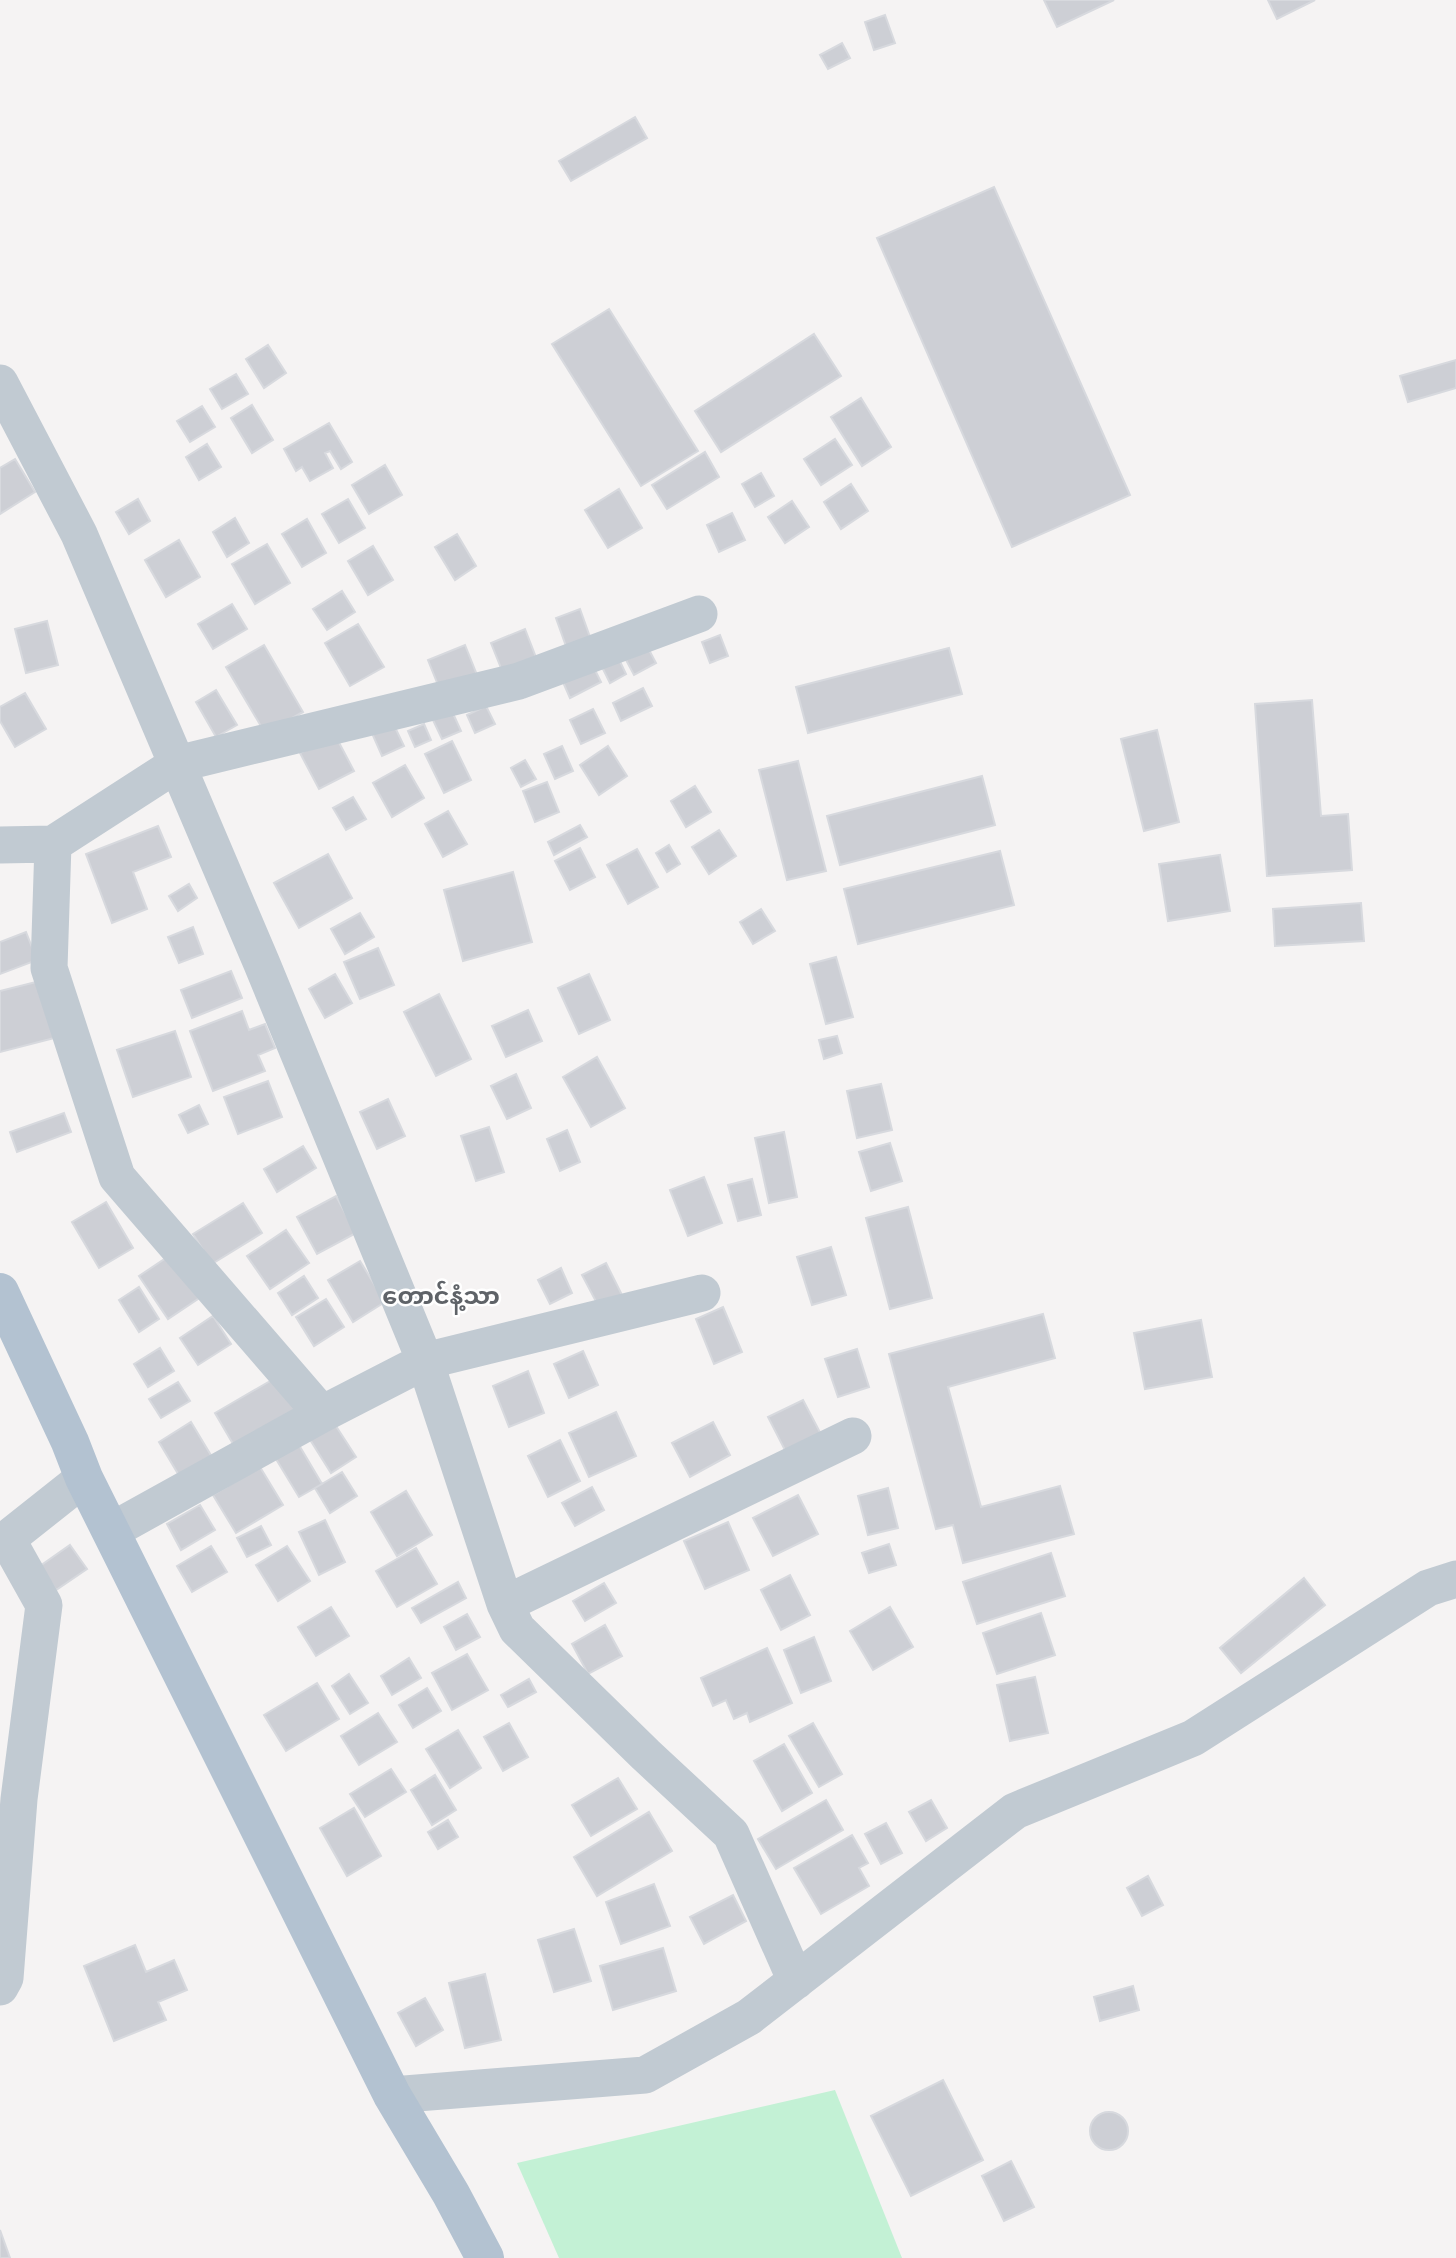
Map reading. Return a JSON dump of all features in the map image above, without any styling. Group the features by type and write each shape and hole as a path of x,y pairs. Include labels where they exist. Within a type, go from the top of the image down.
{"main road":[{"path":"0,1292 84,1478 393,2095 485,2258"}],"street":[{"path":"0,383 79,534 262,964 425,1361 506,1604 517,1629 731,1834 796,1981"},
{"path":"0,845 52,844 177,764 519,681 699,614"},
{"path":"52,844 49,968 117,1177 322,1414"},
{"path":"111,1531 322,1414 425,1361 702,1293"},
{"path":"506,1604 853,1436"},
{"path":"0,1987 5,1978 19,1799 44,1605 7,1539 84,1478"},
{"path":"393,2095 645,2075 749,2017 1014,1811 1193,1738 1428,1588 1456,1579"}],"green space":[{"path":"835,2090 902,2258 559,2258 517,2163"}],"building":[{"path":"1044,0 1114,0 1057,27"},
{"path":"1268,0 1315,0 1277,19"},
{"path":"885,15 895,43 874,50 865,22"},
{"path":"842,43 850,58 828,69 820,55"},
{"path":"635,117 647,138 571,181 559,161"},
{"path":"994,187 1130,495 1012,547 877,238"},
{"path":"609,309 698,451 641,486 552,344"},
{"path":"814,334 841,376 721,452 695,411"},
{"path":"268,345 286,373 264,388 246,359"},
{"path":"1456,360 1456,388 1408,402 1400,376"},
{"path":"236,374 248,394 222,409 210,389"},
{"path":"861,398 891,447 862,466 831,417"},
{"path":"252,405 273,440 252,453 231,418"},
{"path":"202,406 215,427 190,442 177,421"},
{"path":"329,423 352,462 341,469 330,451 325,453 333,468 310,481 302,467 296,471 284,449"},
{"path":"835,439 852,465 821,485 804,459"},
{"path":"207,444 221,467 199,480 186,457"},
{"path":"705,452 719,477 667,509 652,485"},
{"path":"15,459 35,492 0,514 0,468"},
{"path":"385,465 402,495 369,514 352,485"},
{"path":"761,473 774,496 755,507 742,484"},
{"path":"851,484 868,511 841,529 824,502"},
{"path":"619,489 642,528 608,548 585,510"},
{"path":"138,499 150,521 129,534 116,512"},
{"path":"348,499 365,528 339,543 322,514"},
{"path":"792,501 809,527 785,543 768,517"},
{"path":"732,513 745,540 719,552 707,525"},
{"path":"235,518 249,543 227,557 213,532"},
{"path":"307,519 326,553 302,567 282,534"},
{"path":"457,534 476,566 455,580 435,547"},
{"path":"179,540 200,577 166,597 145,560"},
{"path":"267,544 290,583 255,604 232,564"},
{"path":"373,546 393,580 368,595 348,561"},
{"path":"342,591 355,612 327,630 313,609"},
{"path":"232,604 247,629 213,649 198,624"},
{"path":"580,609 591,640 567,649 556,618"},
{"path":"47,621 58,665 26,673 15,629"},
{"path":"358,624 384,667 350,686 325,643"},
{"path":"525,629 537,660 503,673 491,643"},
{"path":"720,635 728,656 710,663 702,642"},
{"path":"264,645 303,712 265,733 226,667"},
{"path":"465,645 479,680 442,695 428,660"},
{"path":"648,648 656,663 634,675 626,660"},
{"path":"949,648 962,694 808,733 796,687"},
{"path":"616,653 626,674 610,683 599,661"},
{"path":"589,658 601,682 570,698 559,673"},
{"path":"643,688 652,706 621,721 613,703"},
{"path":"216,690 237,725 216,737 196,702"},
{"path":"25,693 46,729 15,747 0,721 0,707"},
{"path":"1312,700 1321,816 1348,814 1352,870 1267,876 1255,704"},
{"path":"486,706 495,724 475,733 467,715"},
{"path":"451,709 461,731 442,739 432,718"},
{"path":"593,709 605,733 581,744 570,720"},
{"path":"392,721 404,746 382,756 371,731"},
{"path":"424,724 431,740 415,747 408,731"},
{"path":"1157,730 1179,822 1144,831 1121,739"},
{"path":"335,735 354,771 319,789 300,753"},
{"path":"452,741 471,780 444,793 425,754"},
{"path":"562,746 573,771 555,779 544,754"},
{"path":"608,746 627,776 599,795 580,765"},
{"path":"525,760 536,779 521,787 511,768"},
{"path":"798,761 826,871 787,880 759,770"},
{"path":"405,765 424,798 392,817 373,783"},
{"path":"982,776 995,825 840,865 827,816"},
{"path":"547,782 559,812 535,822 523,791"},
{"path":"695,786 711,812 686,827 671,801"},
{"path":"353,797 366,819 346,830 333,808"},
{"path":"448,811 467,844 443,857 425,824"},
{"path":"580,825 587,837 554,855 548,842"},
{"path":"158,826 171,857 133,872 147,909 112,923 86,854"},
{"path":"719,830 736,856 709,874 692,847"},
{"path":"669,845 680,864 667,872 656,853"},
{"path":"580,848 595,877 570,890 555,861"},
{"path":"637,849 658,887 628,904 607,865"},
{"path":"1000,851 1014,905 858,944 844,889"},
{"path":"328,854 352,898 299,928 274,883"},
{"path":"1220,855 1230,911 1168,921 1159,864"},
{"path":"513,872 532,942 463,961 444,890"},
{"path":"189,884 197,898 178,911 169,896"},
{"path":"1361,903 1364,941 1275,946 1273,909"},
{"path":"761,909 775,931 753,944 740,922"},
{"path":"360,913 374,937 345,954 331,929"},
{"path":"193,927 203,954 179,963 168,937"},
{"path":"26,932 37,960 0,974 0,942"},
{"path":"378,948 394,985 360,999 344,962"},
{"path":"836,957 853,1017 826,1024 810,964"},
{"path":"231,971 242,998 192,1018 181,990"},
{"path":"335,974 352,1003 325,1018 309,989"},
{"path":"589,974 610,1020 579,1034 558,988"},
{"path":"48,979 62,1036 0,1052 0,991"},
{"path":"439,994 471,1059 436,1076 404,1012"},
{"path":"528,1010 542,1041 506,1057 492,1026"},
{"path":"242,1011 249,1030 265,1024 275,1048 258,1055 265,1071 213,1091 190,1031"},
{"path":"175,1031 191,1077 133,1097 117,1050"},
{"path":"837,1036 842,1053 824,1059 819,1040"},
{"path":"597,1057 625,1108 591,1127 563,1077"},
{"path":"516,1074 531,1108 507,1119 491,1086"},
{"path":"268,1081 282,1117 238,1134 224,1097"},
{"path":"881,1084 892,1130 857,1138 847,1091"},
{"path":"388,1099 405,1136 377,1149 360,1112"},
{"path":"199,1105 208,1124 188,1133 179,1115"},
{"path":"64,1113 71,1132 17,1152 10,1132"},
{"path":"489,1127 504,1172 476,1181 461,1136"},
{"path":"567,1130 580,1162 560,1171 547,1139"},
{"path":"784,1132 797,1197 769,1203 755,1138"},
{"path":"890,1143 902,1181 871,1191 859,1152"},
{"path":"303,1146 316,1168 277,1192 264,1169"},
{"path":"704,1177 722,1223 688,1236 670,1190"},
{"path":"752,1179 761,1215 738,1221 728,1185"},
{"path":"336,1196 356,1233 317,1254 297,1217"},
{"path":"106,1202 133,1248 99,1268 72,1222"},
{"path":"243,1203 262,1233 212,1264 193,1234"},
{"path":"908,1207 932,1298 890,1309 866,1218"},
{"path":"286,1230 309,1263 270,1289 247,1256"},
{"path":"831,1247 846,1295 812,1305 797,1257"},
{"path":"175,1252 204,1295 168,1319 139,1276"},
{"path":"360,1261 385,1302 353,1322 328,1280"},
{"path":"606,1263 624,1299 601,1311 582,1275"},
{"path":"561,1268 572,1293 550,1304 538,1280"},
{"path":"304,1276 318,1298 292,1315 278,1293"},
{"path":"139,1287 159,1319 139,1332 119,1300"},
{"path":"326,1299 344,1327 314,1346 296,1317"},
{"path":"723,1307 742,1352 714,1364 696,1319"},
{"path":"1043,1314 1055,1358 948,1387 981,1507 1060,1486 1074,1534 963,1563 953,1525 936,1529 889,1354"},
{"path":"213,1316 231,1344 198,1365 180,1338"},
{"path":"1201,1320 1212,1377 1145,1389 1134,1333"},
{"path":"160,1348 174,1371 148,1387 134,1364"},
{"path":"857,1349 869,1387 838,1397 825,1359"},
{"path":"583,1351 598,1385 569,1398 554,1364"},
{"path":"528,1371 544,1413 509,1427 493,1386"},
{"path":"277,1377 302,1420 240,1456 215,1413"},
{"path":"178,1382 190,1401 161,1418 149,1399"},
{"path":"803,1400 823,1438 788,1456 768,1417"},
{"path":"616,1412 636,1456 589,1477 569,1433"},
{"path":"191,1422 212,1457 180,1477 159,1442"},
{"path":"713,1422 730,1455 690,1477 672,1443"},
{"path":"334,1423 356,1457 331,1473 309,1438"},
{"path":"296,1440 322,1484 299,1497 273,1454"},
{"path":"560,1440 580,1481 548,1497 528,1456"},
{"path":"260,1467 283,1505 236,1533 213,1495"},
{"path":"342,1472 357,1496 330,1513 315,1488"},
{"path":"592,1487 604,1510 575,1526 562,1503"},
{"path":"888,1488 898,1528 868,1535 858,1496"},
{"path":"406,1491 432,1535 397,1556 371,1512"},
{"path":"798,1495 818,1534 773,1556 753,1518"},
{"path":"200,1505 215,1530 181,1550 167,1524"},
{"path":"325,1520 345,1562 319,1575 299,1532"},
{"path":"728,1522 749,1570 705,1589 684,1541"},
{"path":"261,1526 271,1545 247,1557 237,1538"},
{"path":"889,1544 896,1565 869,1573 862,1553"},
{"path":"70,1545 87,1569 56,1590 40,1566"},
{"path":"211,1546 227,1572 192,1592 177,1566"},
{"path":"287,1546 310,1581 278,1601 256,1565"},
{"path":"416,1548 437,1584 397,1607 376,1571"},
{"path":"1051,1553 1065,1596 977,1624 963,1582"},
{"path":"790,1575 810,1615 781,1630 761,1590"},
{"path":"1304,1578 1325,1605 1241,1673 1220,1648"},
{"path":"458,1582 466,1598 421,1623 412,1608"},
{"path":"604,1583 616,1603 585,1621 573,1601"},
{"path":"331,1607 349,1636 316,1656 298,1627"},
{"path":"890,1607 913,1647 873,1670 850,1631"},
{"path":"1041,1613 1055,1655 997,1674 983,1633"},
{"path":"467,1614 480,1637 456,1650 444,1627"},
{"path":"605,1625 622,1656 588,1674 572,1644"},
{"path":"814,1637 831,1681 801,1693 784,1650"},
{"path":"767,1648 792,1703 750,1722 747,1713 734,1719 726,1700 713,1706 701,1678"},
{"path":"467,1654 488,1690 452,1710 432,1673"},
{"path":"409,1658 421,1678 392,1695 381,1676"},
{"path":"349,1674 368,1703 350,1714 332,1686"},
{"path":"1035,1677 1048,1733 1010,1741 997,1685"},
{"path":"529,1679 536,1692 508,1707 501,1695"},
{"path":"317,1683 339,1719 286,1751 264,1715"},
{"path":"427,1688 441,1711 413,1728 399,1705"},
{"path":"378,1713 397,1742 359,1765 341,1736"},
{"path":"509,1723 528,1757 503,1771 484,1737"},
{"path":"813,1723 842,1774 819,1787 789,1736"},
{"path":"458,1730 481,1768 450,1788 426,1749"},
{"path":"784,1744 812,1793 782,1811 754,1761"},
{"path":"391,1769 406,1792 365,1817 350,1794"},
{"path":"435,1775 456,1810 432,1825 411,1790"},
{"path":"618,1778 637,1809 591,1836 572,1805"},
{"path":"826,1800 843,1830 776,1869 758,1839"},
{"path":"931,1800 947,1828 926,1841 909,1812"},
{"path":"354,1808 381,1856 347,1876 320,1828"},
{"path":"649,1812 672,1851 597,1896 574,1857"},
{"path":"448,1820 458,1837 438,1849 428,1832"},
{"path":"886,1823 902,1853 881,1864 865,1834"},
{"path":"852,1835 868,1863 859,1868 869,1886 821,1914 794,1868"},
{"path":"1148,1876 1163,1905 1142,1916 1127,1888"},
{"path":"654,1884 670,1926 621,1944 606,1902"},
{"path":"733,1895 746,1921 704,1944 690,1917"},
{"path":"574,1929 591,1981 554,1992 538,1940"},
{"path":"135,1945 146,1972 174,1960 187,1990 158,2002 166,2020 114,2041 84,1966"},
{"path":"663,1948 676,1991 613,2010 600,1966"},
{"path":"485,1974 501,2040 465,2048 449,1983"},
{"path":"1133,1986 1139,2010 1100,2021 1094,1997"},
{"path":"425,1998 443,2030 416,2046 398,2013"},
{"path":"943,2080 983,2160 911,2196 871,2116"},
{"path":"1109,2112 1123,2117 1128,2131 1123,2145 1109,2150 1095,2145 1090,2131 1095,2117"},
{"path":"1011,2161 1034,2207 1004,2221 982,2176"},
{"path":"0,2230 10,2258 0,2258"}],"district":[{"name":"တောင်နံ့သာ","path":"441,1296"}]}
